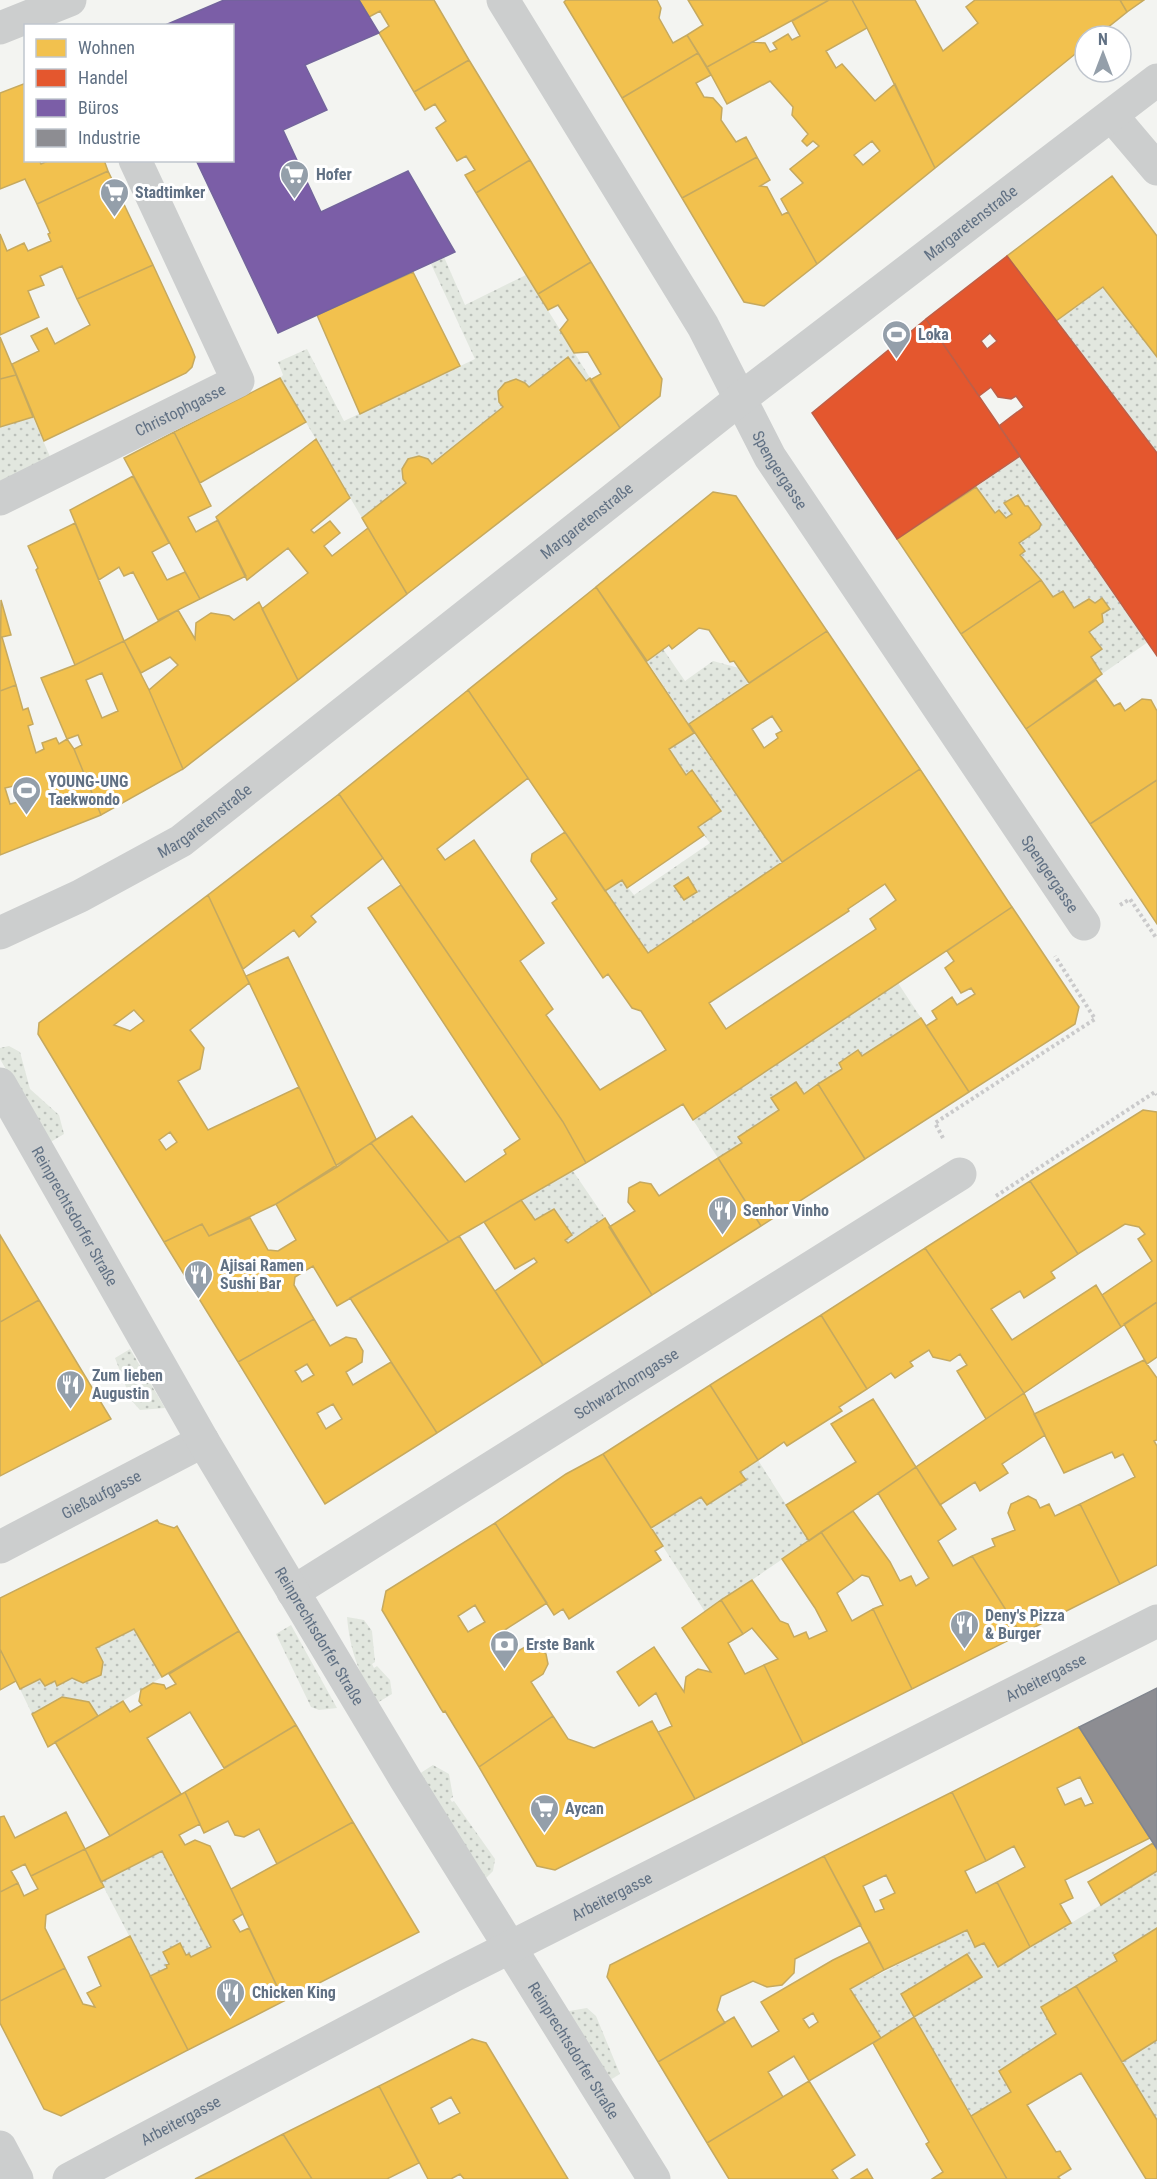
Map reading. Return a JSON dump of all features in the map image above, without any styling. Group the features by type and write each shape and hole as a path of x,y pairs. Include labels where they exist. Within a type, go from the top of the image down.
{"street":[{"name":"Spengergasse","path":"503,0 703,326 770,457 1084,924"},
{"path":"0,28 68,10"},
{"name":"Margaretenstraße","path":"0,933 80,896 181,841 740,399 1157,80"},
{"path":"1112,116 1157,169"},
{"name":"Christophgasse","path":"0,499 238,381 136,162"},
{"name":"Reinprechtsdorfer Straße","path":"0,1084 203,1441 293,1592 406,1780 654,2179"},
{"name":"Schwarzhorngasse","path":"293,1592 960,1174"},
{"name":"Gießaufgasse","path":"0,1547 203,1441"},
{"name":"Arbeitergasse","path":"69,2179 453,1976 1157,1621"},
{"path":"0,2147 17,2179"}],"path":[{"path":"1084,924 1049,946 1095,1018 935,1123 960,1174 980,1207 1155,1092 1157,1095"}],"shaded area":[{"path":"444,257 465,305 526,275 590,378 586,381 567,357 529,387 516,380 499,392 499,402 503,407 432,464 424,458 408,459 403,471 406,483 362,518 280,378 283,375 278,362 307,349 344,421 475,359 431,264"},
{"path":"1103,287 1157,357 1157,453 1056,321"},
{"path":"33,417 51,459 0,484 0,427"},
{"path":"1020,456 1148,642 1102,674 1091,657 1101,649 1089,632 1103,622 1102,614 1109,609 1102,598 1095,603 1089,599 1074,608 1063,591 1053,597 1020,555 1025,551 1019,543 1039,529 1040,524 1018,495 1005,502 1012,514 1006,518 999,510 995,513 976,487"},
{"path":"663,649 685,681 713,661 739,668 749,683 689,724 647,661"},
{"path":"694,733 782,862 648,953 605,891 622,880 634,895 710,843 698,827 721,811 693,770 686,775 669,749"},
{"path":"898,983 921,1018 862,1056 858,1051 839,1063 842,1069 738,1137 742,1143 718,1158 693,1120"},
{"path":"9,1046 20,1052 30,1089 59,1115 64,1134 49,1143 0,1059 0,1048"},
{"path":"573,1171 605,1218 568,1243 565,1240 572,1235 554,1209 535,1220 521,1200"},
{"path":"130,1349 165,1408 140,1410 131,1400 115,1358"},
{"path":"758,1460 809,1541 705,1612 651,1528 701,1497 707,1505 746,1480 740,1472"},
{"path":"347,1617 364,1620 372,1631 375,1662 372,1664 374,1668 377,1666 390,1680 392,1694 377,1703 356,1662"},
{"path":"291,1625 337,1708 319,1710 311,1707 276,1634"},
{"path":"134,1629 162,1677 98,1716 89,1702 62,1697 32,1714 20,1689 40,1679 45,1686 55,1681 58,1686 72,1678 83,1683 101,1675 103,1662 96,1648"},
{"path":"433,1765 449,1774 453,1797 450,1799 454,1801 495,1859 493,1871 484,1880 419,1774"},
{"path":"162,1851 211,1947 191,1957 189,1954 186,1955 180,1944 163,1952 169,1964 166,1965 167,1968 150,1976 101,1882"},
{"path":"1157,1871 1157,1928 1114,1954 1117,1961 1041,2007 1056,2034 999,2071 1011,2092 971,2116 914,2018 881,2038 850,1989 967,1930 975,1946 984,1943 998,1967","holes":["967,1954 981,1977 914,2017 902,1994"]},
{"path":"587,2008 596,2016 620,2074 605,2083 563,2012"},
{"path":"1157,2040 1157,2120 1122,2062"}],"building: Wohnen":[{"path":"359,0 434,0 469,60 414,92 379,33 389,26 380,11 369,17"},
{"path":"566,0 657,0 661,8 659,18 673,43 687,35 698,53 622,98 564,2"},
{"path":"688,0 829,0 707,67 687,35 703,25"},
{"path":"829,0 852,0 867,28 826,51 836,68 842,64 875,101 895,84 935,168 817,264 781,199 803,183 790,169 819,146 813,141 807,146 802,141 808,134 792,115 793,107 770,81 727,104 707,67 752,42 765,43 770,52 777,49 773,43 788,34 792,40 800,36 792,21","holes":["872,141 880,151 863,165 854,155"]},
{"path":"852,0 915,0 943,51 978,23 966,7 975,0 1120,0 1127,12 1112,24 1073,24 1073,56 935,168"},
{"path":"1120,0 1144,0 1127,12"},
{"path":"698,53 711,75 696,83 704,97 713,98 722,108 721,120 736,142 746,137 757,157 682,198 622,98"},
{"path":"469,60 530,160 476,193 465,175 475,170 466,156 457,161 436,128 446,121 435,104 425,110 414,92"},
{"path":"24,84 24,162 40,162 41,164 46,162 105,162 108,171 37,204 25,179 0,189 0,93"},
{"path":"757,157 770,180 760,186 767,187 782,215 788,212 817,264 764,306 744,302 682,198"},
{"path":"530,160 591,262 538,294 476,193"},
{"path":"108,171 153,265 77,299 62,266 40,276 44,285 28,291 39,317 0,335 0,234 7,251 24,243 28,251 51,241 48,234 50,233 37,204"},
{"path":"1112,176 1157,236 1157,357 1103,287 1056,321 1007,256"},
{"path":"591,262 662,379 660,396 620,428 590,380 601,374 588,352 574,353 560,330 568,320 558,305 548,310 538,294"},
{"path":"153,265 192,349 195,357 192,367 186,373 44,441 12,364 39,351 31,336 47,328 55,344 90,325 77,299"},
{"path":"413,272 460,366 360,414 317,315"},
{"path":"0,337 16,375 0,379"},
{"path":"568,357 586,381 590,378 620,428 407,594 362,518 406,483 402,469 408,459 419,456 428,459 432,464 503,407 499,402 498,391 505,383 516,379 529,387"},
{"path":"16,375 33,417 0,427 0,379"},
{"path":"280,378 306,422 200,483 174,432"},
{"path":"174,432 211,506 188,517 196,532 218,520 246,576 200,599 124,458"},
{"path":"316,439 350,498 311,530 314,533 330,521 340,533 324,546 332,556 368,528 407,594 298,680 262,609 308,573 288,548 247,580 216,517"},
{"path":"133,476 169,543 152,552 167,580 185,572 200,599 158,620 133,572 124,576 119,567 99,580 70,510"},
{"path":"976,487 995,513 999,510 1006,518 1012,514 1004,503 1018,495 1041,524 1039,529 1019,543 1025,551 1020,555 1041,580 961,634 897,539"},
{"path":"713,492 736,496 827,631 749,683 734,661 730,662 709,630 699,628 672,649 669,645 647,661 596,587"},
{"path":"75,523 124,641 75,665 28,546"},
{"path":"1041,580 1053,597 1063,591 1074,608 1089,599 1095,603 1102,598 1110,609 1102,614 1103,622 1089,632 1102,649 1091,657 1102,674 1026,729 961,634"},
{"path":"596,587 694,733 669,749 686,775 692,770 721,811 698,827 704,835 627,888 622,880 605,891 468,690"},
{"path":"1,600 11,635 2,637 16,685 0,691"},
{"path":"259,602 298,680 183,769 149,690 178,665 170,657 141,673 124,641 178,610 195,639 196,623 211,613 229,616 234,620"},
{"path":"827,631 920,769 782,862 689,724","holes":["772,716 782,731 776,734 778,738 764,748 752,729"]},
{"path":"124,641 149,690 183,769 101,815 74,749 82,745 78,735 67,739 41,678 75,665","holes":["102,673 118,711 102,718 86,680"]},
{"path":"1096,680 1114,706 1120,703 1125,711 1142,699 1151,700 1157,711 1157,780 1090,824 1026,729"},
{"path":"16,685 23,710 28,708 33,724 28,726 36,753 44,749 42,743 56,738 59,744 67,739 74,749 101,815 0,855 0,691","holes":["22,784 26,800 10,804 5,788"]},
{"path":"468,690 528,778 437,849 445,860 474,840 544,943 520,961 553,1009 546,1015 600,1090 666,1050 641,1011 632,1008 608,974 603,978 552,903 557,899 531,861 532,854 565,832 648,953 920,769 1012,907 693,1120 683,1104 586,1163 563,1122 339,794","holes":["885,884 896,900 870,919 876,929 726,1029 709,1003 849,911 848,909"]},
{"path":"1157,780 1157,924 1090,824"},
{"path":"339,794 383,858 311,916 316,922 299,937 294,930 243,969 208,895"},
{"path":"688,877 697,892 684,900 674,886"},
{"path":"401,885 563,1122 586,1163 449,1242 371,1143 412,1116 465,1182 506,1154 504,1150 520,1139 368,908"},
{"path":"208,895 249,983 190,1030 204,1048 200,1069 178,1081 208,1130 299,1087 337,1167 276,1204 209,1236 202,1224 164,1242 38,1034 39,1023","holes":["134,1010 144,1021 130,1031 114,1025","170,1132 177,1142 166,1150 159,1140"]},
{"path":"1012,907 1079,1007 1075,1024 969,1092 926,1026 937,1019 932,1011 952,997 957,1005 975,994 971,988 961,993 945,968 954,961 947,951"},
{"path":"288,957 376,1139 337,1167 246,976"},
{"path":"921,1018 969,1092 865,1159 818,1084 842,1069 839,1063 858,1050 862,1056"},
{"path":"796,1082 804,1094 818,1084 865,1159 761,1226 718,1158 742,1143 738,1137 779,1110 771,1098"},
{"path":"1143,1110 1157,1112 1157,1302 1121,1327 1102,1295 1152,1261 1138,1239 1145,1234 1139,1227 1125,1224 1078,1254 1030,1181"},
{"path":"371,1143 449,1242 337,1306 313,1266 295,1277 294,1285 314,1319 238,1362 164,1242 202,1224 209,1236 250,1218 268,1250 278,1251 296,1240 276,1204"},
{"path":"718,1158 761,1226 652,1295 609,1227 635,1211 628,1202 629,1188 640,1182 651,1184 659,1196"},
{"path":"1030,1181 1078,1254 1051,1272 1055,1278 1024,1298 1020,1291 991,1309 1012,1340 1096,1285 1121,1327 1024,1393 925,1248"},
{"path":"521,1200 535,1220 554,1209 572,1235 565,1240 568,1243 605,1218 652,1295 543,1365 495,1291 537,1262 534,1258 515,1269 484,1222"},
{"path":"0,1235 39,1300 0,1322"},
{"path":"459,1236 543,1365 437,1433 350,1298"},
{"path":"925,1248 1024,1393 986,1419 957,1371 967,1365 960,1354 950,1361 933,1357 929,1350 910,1362 913,1366 895,1378 891,1373 867,1389 821,1315"},
{"path":"39,1300 111,1419 0,1476 0,1322"},
{"path":"1157,1302 1157,1357 1147,1364 1124,1324"},
{"path":"821,1315 867,1389 839,1407 842,1411 787,1446 784,1442 758,1460 710,1385"},
{"path":"314,1319 330,1346 346,1337 356,1339 363,1351 362,1362 346,1372 353,1385 391,1362 437,1433 325,1504 238,1362","holes":["307,1364 314,1375 302,1382 295,1371","333,1404 342,1419 326,1429 317,1413"]},
{"path":"1144,1360 1157,1378 1157,1440 1154,1441 1157,1446 1157,1565 1120,1584 1080,1504 1135,1477 1123,1454 1115,1458 1112,1452 1064,1473 1034,1414"},
{"path":"710,1385 758,1460 740,1472 746,1480 707,1505 701,1497 651,1528 603,1454"},
{"path":"1024,1393 1045,1435 1002,1464 1008,1473 980,1491 975,1482 940,1505 916,1467"},
{"path":"873,1399 916,1467 809,1541 786,1505 856,1462 831,1424"},
{"path":"603,1454 663,1546 655,1551 661,1560 569,1619 563,1609 554,1615 495,1523 566,1474"},
{"path":"916,1467 956,1529 938,1541 953,1566 972,1556 1021,1634 912,1689 873,1609 883,1605 869,1577 862,1575 854,1581 821,1532 853,1511 890,1562 900,1581 911,1576 916,1586 929,1578 878,1493"},
{"path":"1028,1496 1036,1500 1040,1508 1049,1504 1055,1516 1080,1504 1120,1584 1021,1634 972,1556 995,1546 992,1539 1015,1530 1008,1513 1011,1504"},
{"path":"157,1520 159,1523 174,1528 177,1526 239,1631 162,1677 134,1629 96,1648 103,1662 101,1675 83,1683 72,1678 57,1686 55,1681 45,1686 40,1679 20,1689 0,1649 0,1598"},
{"path":"495,1523 547,1603 500,1633 513,1654 525,1647 538,1648 546,1654 548,1664 543,1674 531,1682 553,1716 479,1767 445,1711 441,1709 382,1610 386,1591","holes":["475,1605 485,1622 468,1632 458,1616"]},
{"path":"821,1532 854,1581 837,1593 852,1621 873,1609 912,1689 803,1744 764,1665 778,1659 752,1628 743,1634 721,1600 752,1580 780,1621 788,1624 794,1637 806,1632 809,1639 827,1631 815,1608 782,1559"},
{"path":"721,1600 743,1634 728,1643 745,1674 764,1665 803,1744 695,1799 658,1732 672,1726 656,1693 639,1706 617,1672 654,1647 684,1692 686,1677 698,1669 711,1672 682,1628"},
{"path":"239,1631 296,1725 224,1768 190,1712 147,1738 181,1794 110,1836 55,1742 123,1701 130,1712 142,1705 139,1701 141,1690 153,1683 164,1685 166,1689 176,1684 169,1674"},
{"path":"0,1649 16,1681 0,1690"},
{"path":"62,1697 89,1702 98,1716 48,1747 32,1714"},
{"path":"553,1716 568,1739 594,1748 652,1721 695,1799 555,1870 537,1866 479,1767"},
{"path":"296,1725 353,1822 277,1864 259,1829 244,1837 235,1835 228,1821 204,1833 185,1792"},
{"path":"1079,1727 1150,1838 1065,1880 1073,1898 1060,1904 1071,1923 1030,1947 997,1882 1025,1867 1014,1846 986,1861 952,1792","holes":["1080,1777 1093,1803 1085,1806 1081,1798 1065,1805 1057,1788"]},
{"path":"185,1792 200,1824 179,1835 185,1845 195,1840 210,1846 243,1914 233,1920 240,1932 249,1928 284,2001 188,2050 150,1976 167,1968 166,1965 169,1964 163,1952 180,1943 186,1955 189,1954 191,1957 211,1947 162,1851 101,1882 85,1849"},
{"path":"952,1792 986,1861 965,1871 976,1893 997,1882 1030,1947 998,1967 984,1943 975,1947 967,1930 884,1970 824,1856","holes":["886,1875 895,1893 880,1900 884,1909 875,1912 863,1886"]},
{"path":"66,1812 85,1849 31,1876 25,1864 11,1871 18,1883 0,1892 0,1817 4,1816 15,1838"},
{"path":"353,1822 419,1932 284,2001 231,1889"},
{"path":"1153,1843 1157,1849 1157,1871 1101,1905 1088,1882"},
{"path":"85,1849 104,1887 46,1915 45,1928 65,1968 0,2001 0,1892 18,1883 24,1896 38,1889 31,1876"},
{"path":"824,1856 861,1925 795,1959 794,1973 782,1985 767,1987 753,1981 721,1996 717,2010 725,2023 658,2062 607,1977 610,1965"},
{"path":"1157,1928 1157,2040 1122,2062 1076,1986 1117,1961 1114,1955"},
{"path":"130,1936 188,2050 61,2116 44,2109 0,2023 0,2001 65,1968 83,2004 95,2007 87,1993 101,1986 88,1957"},
{"path":"870,1942 884,1970 850,1989 881,2038 809,2081 794,2056 768,2072 783,2097 707,2143 658,2062 734,2017 752,2047 779,2031 761,2002 833,1960","holes":["813,2013 818,2022 809,2028 803,2019"]},
{"path":"967,1954 982,1977 914,2017 901,1994"},
{"path":"1076,1986 1157,2120 1157,2179 1146,2179 1081,2073 1027,2105 1056,2152 1060,2151 1071,2169 1058,2177 1060,2179 1007,2179 971,2116 1011,2092 999,2071 1056,2034 1041,2007"},
{"path":"914,2017 1007,2179 932,2179 943,2172 926,2144 929,2142 873,2043"},
{"path":"472,2039 486,2043 568,2179 464,2179 460,2174 451,2179 428,2179 379,2086","holes":["451,2097 460,2113 439,2124 431,2108"]},
{"path":"809,2081 855,2155 832,2170 838,2179 729,2179 707,2143"},
{"path":"379,2086 419,2163 387,2179 312,2179 283,2134"},
{"path":"283,2134 312,2179 195,2179 215,2169"},
{"path":"867,2169 873,2179 851,2179"}],"building: Handel":[{"path":"1007,256 1157,453 1157,656 999,426 1024,407 1016,396 1011,399 998,397 991,387 979,396 926,319","holes":["990,333 997,341 987,349 981,341"]},
{"path":"926,319 1020,456 897,539 812,413"}],"building: Büros":[{"path":"224,0 359,0 379,33 305,65 327,110 283,130 321,212 408,171 455,252 278,333 197,162 234,162 234,24 168,24"}],"building: Industrie":[{"path":"1157,1688 1157,1849 1079,1727"}],"place":[{"name":"Hofer","path":"295,200"},
{"name":"Stadtimker","path":"114,218"},
{"name":"Loka","path":"897,360"},
{"name":"YOUNG-UNG Taekwondo","path":"27,816"},
{"name":"Senhor Vinho","path":"722,1236"},
{"name":"Ajisai Ramen Sushi Bar","path":"199,1300"},
{"name":"Zum lieben Augustin","path":"71,1410"},
{"name":"Deny's Pizza & Burger","path":"964,1650"},
{"name":"Erste Bank","path":"505,1670"},
{"name":"Aycan","path":"544,1834"},
{"name":"Chicken King","path":"231,2018"}]}
